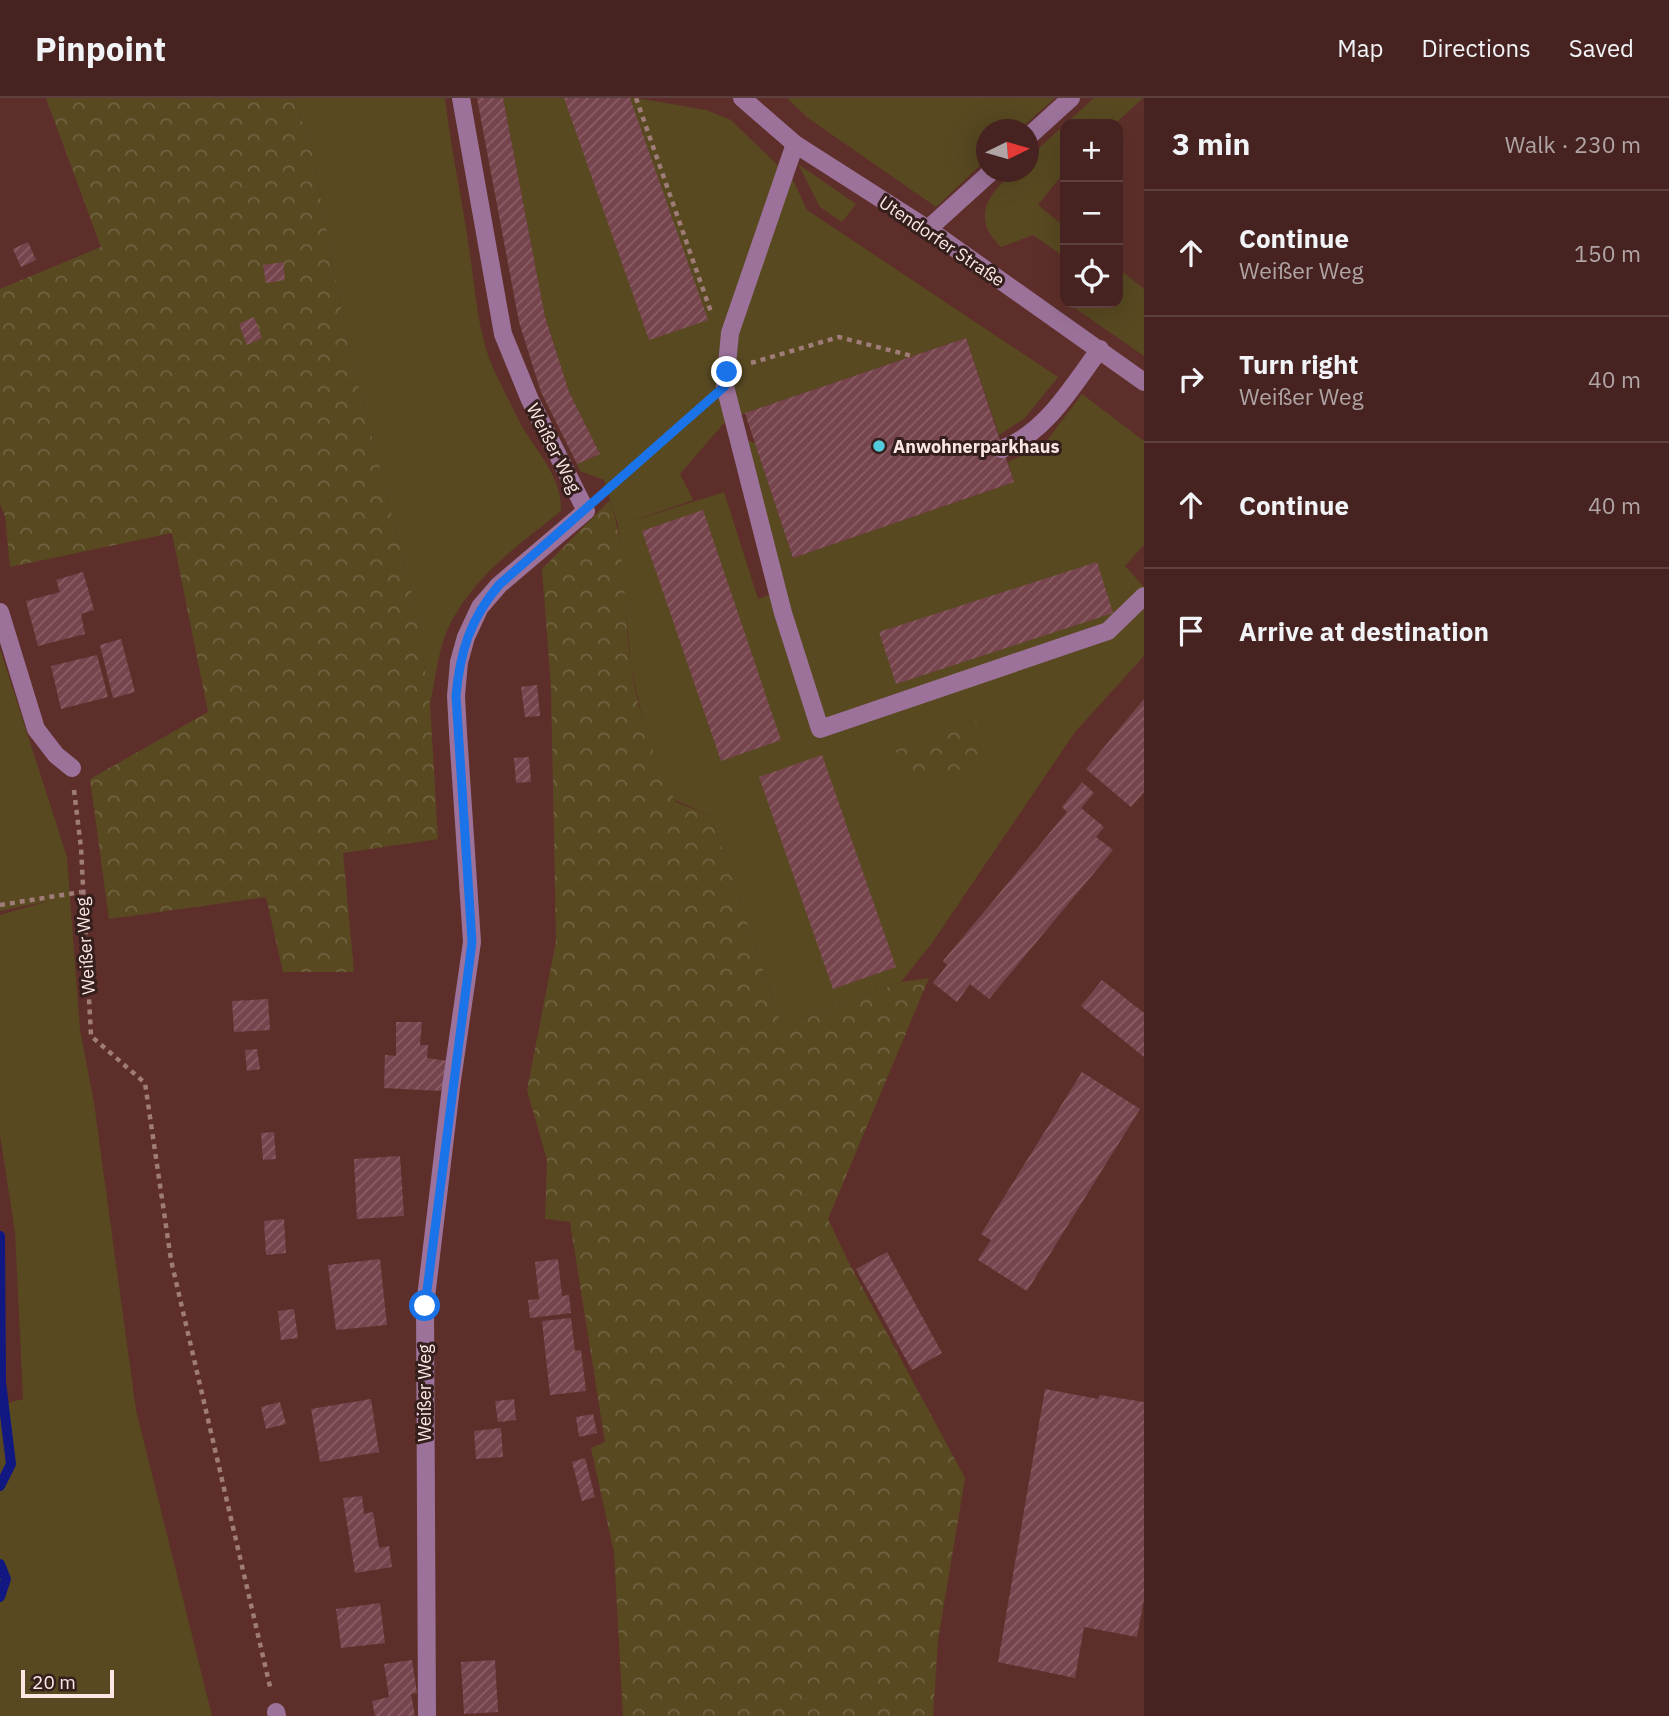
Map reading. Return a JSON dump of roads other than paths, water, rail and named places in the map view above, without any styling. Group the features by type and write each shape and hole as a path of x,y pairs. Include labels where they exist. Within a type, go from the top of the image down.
{"street":[{"name":"Weißer Weg","path":"426,1716 425,1306 451,1087 470,974 472,942 456,696 459,662 466,636 480,607 499,585 586,510 530,401 503,334 461,98"},
{"name":"Utendorfer Straße","path":"742,98 795,144 928,229 1144,382"},
{"path":"1039,127 1071,98"},
{"path":"795,144 730,333 725,386 783,613 820,729 1108,631 1144,596"},
{"path":"928,229 980,182"},
{"path":"1002,449 1030,435 1047,418 1100,349"},
{"path":"0,612 36,729 56,755 72,768"}],"waterway":[{"path":"0,1236 1,1382 11,1464 0,1486"},
{"path":"0,1564 6,1579 0,1597"}],"place":[{"name":"Anwohnerparkhaus","path":"879,446"}]}
